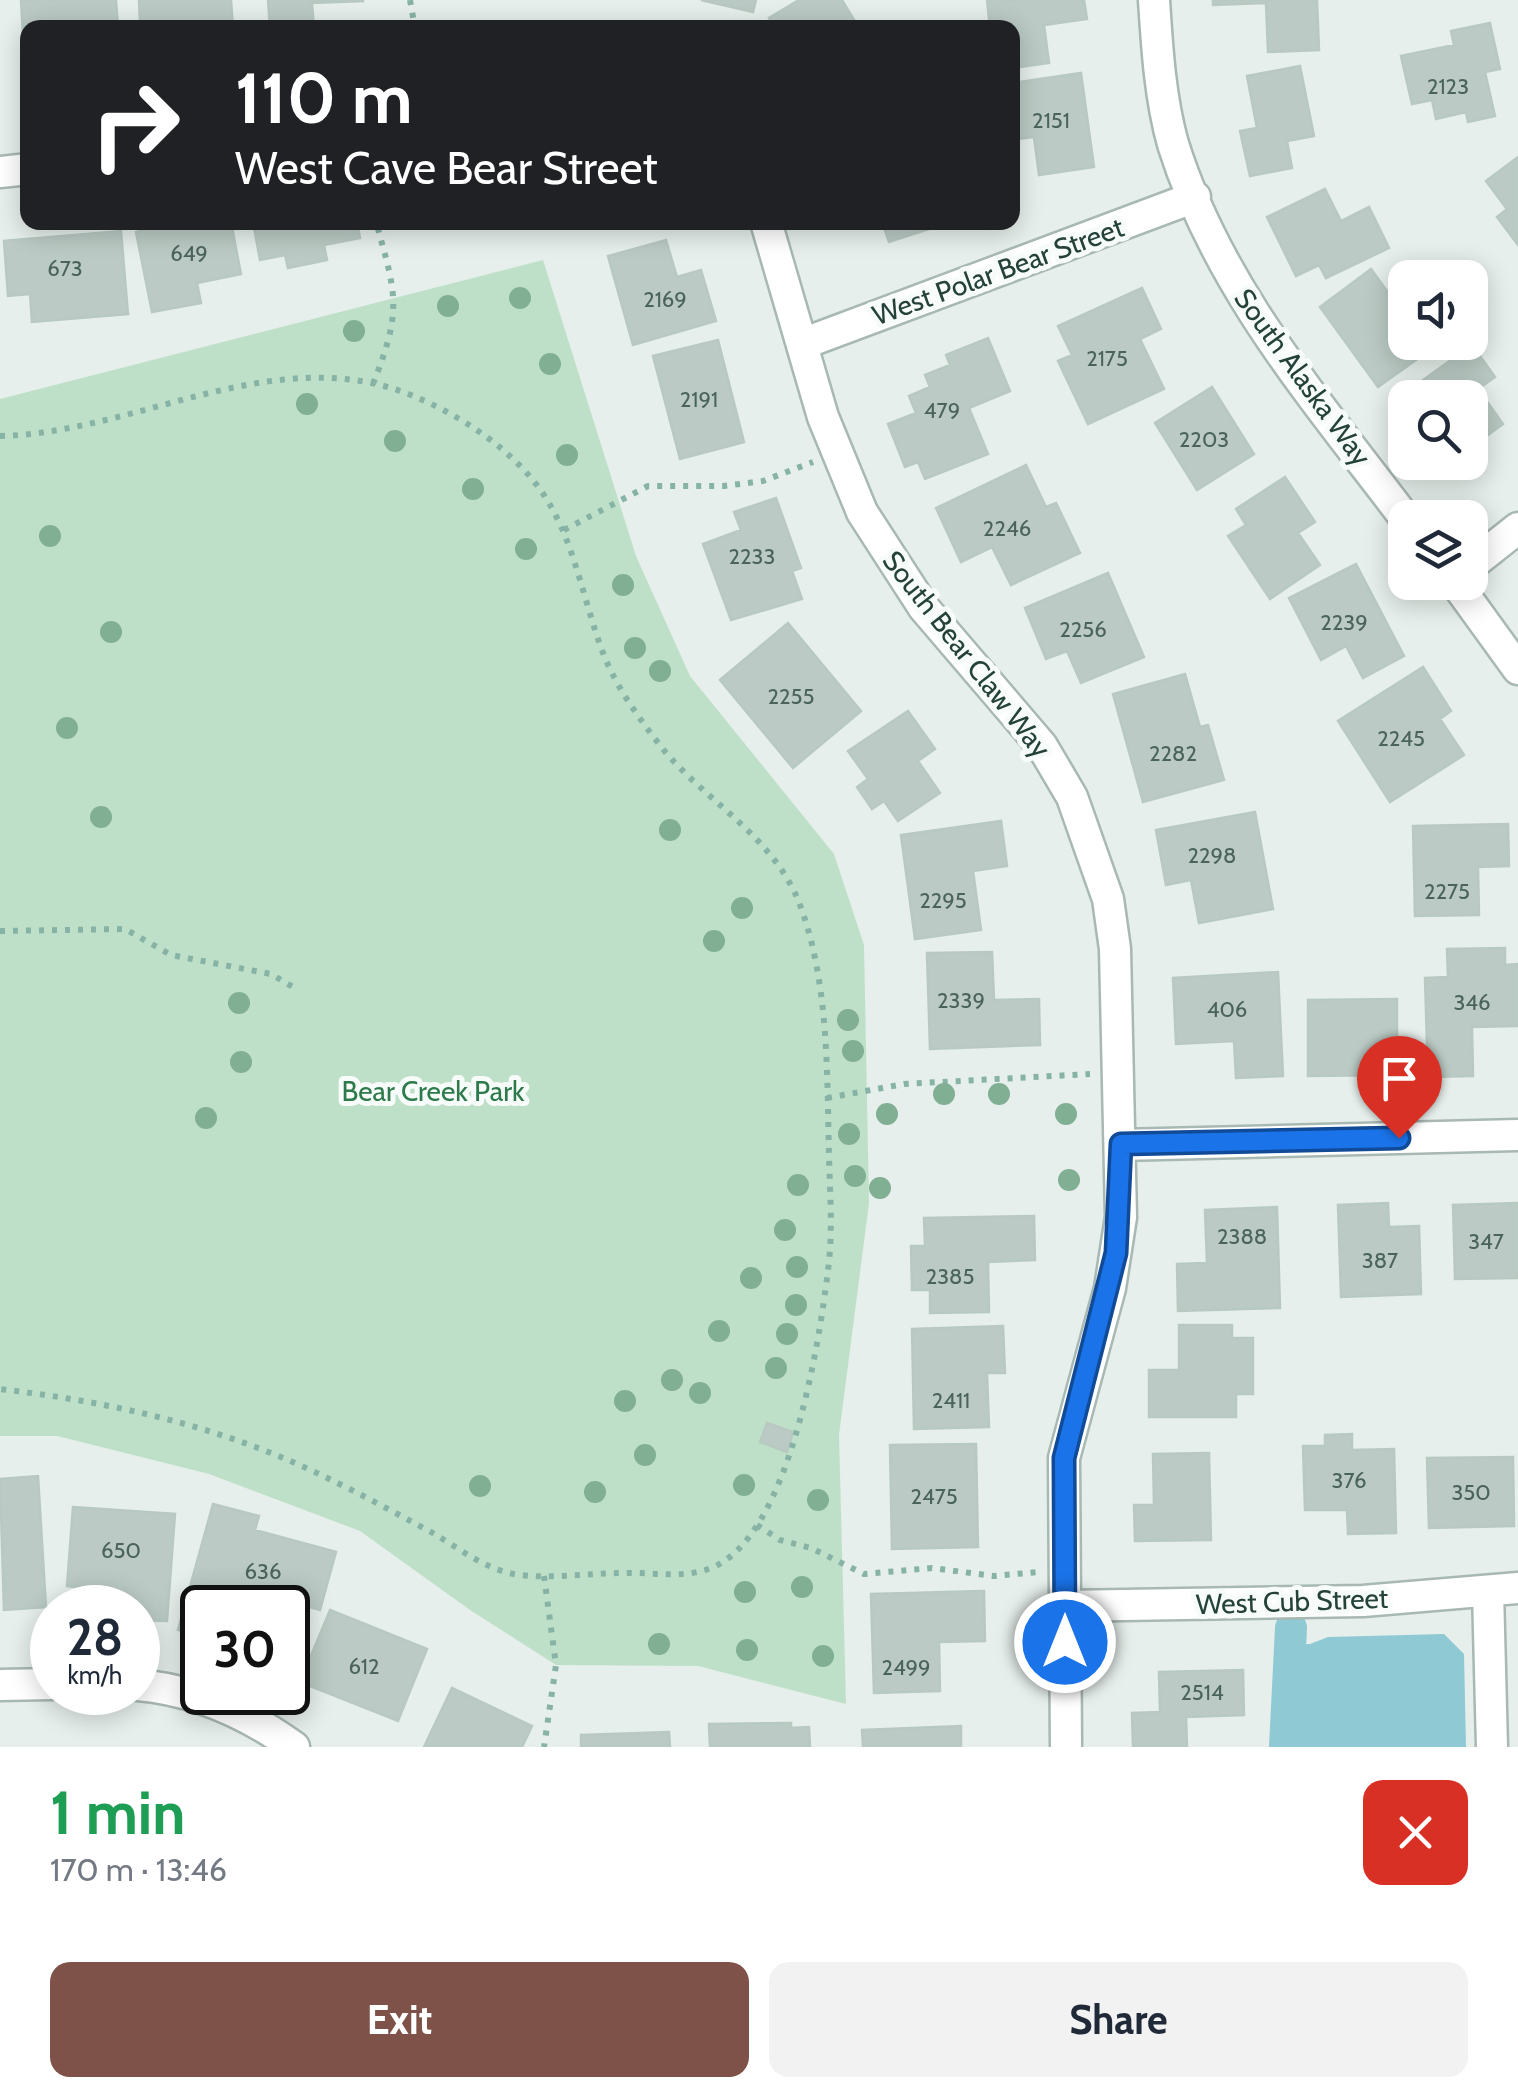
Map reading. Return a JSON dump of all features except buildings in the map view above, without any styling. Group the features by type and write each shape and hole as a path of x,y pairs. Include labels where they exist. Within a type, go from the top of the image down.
{"street":[{"name":"South Alaska Way","path":"1154,0 1173,142 1223,263 1264,333 1392,500"},
{"name":"West Polar Bear Street","path":"802,344 1195,198"},
{"name":"South Bear Claw Way","path":"768,230 836,453 862,512 902,578 1014,709 1072,798 1108,898 1116,949 1121,1144 1116,1253 1064,1458 1066,1747"},
{"path":"1488,552 1518,528"},
{"path":"1468,600 1518,669"},
{"path":"1121,1144 1518,1134"},
{"path":"1492,1747 1503,1589"},
{"name":"West Cub Street","path":"1065,1606 1364,1600 1503,1589"},
{"path":"0,1686 30,1685"},
{"path":"160,1689 194,1695 235,1710 294,1747"}],"path":[{"path":"373,384 390,340 396,303 378,230"},
{"path":"0,436 88,426 236,385 283,378 373,384 409,394 467,424 504,451 540,489 564,530 604,655 620,689 665,752 744,826 797,895 819,976 827,1098 828,1270 796,1442 757,1525 740,1548 716,1567 683,1575 518,1576 491,1567 349,1488 198,1426 98,1402 0,1388"},
{"path":"564,530 648,486 724,486 763,481 836,453"},
{"path":"0,931 125,929 170,955 271,974 298,990"},
{"path":"827,1098 904,1084 1119,1073"},
{"path":"757,1525 780,1540 811,1548 864,1574 932,1568 994,1576 1064,1571"},
{"path":"544,1576 556,1664 544,1747"}],"green space":[{"name":"Bear Creek Park","path":"543,260 636,556 690,676 834,854 864,945 869,1203 839,1435 846,1704 698,1666 556,1665 470,1610 360,1531 209,1474 57,1436 0,1436 0,399"}],"water":[{"path":"1444,1634 1464,1654 1466,1747 1279,1747 1277,1645 1310,1644 1328,1637"}],"waterway":[{"path":"1285,1747 1291,1628"}],"route":[{"path":"1065,1642 1064,1458 1075,1404 1110,1288 1121,1217 1121,1144 1399,1138"}]}
